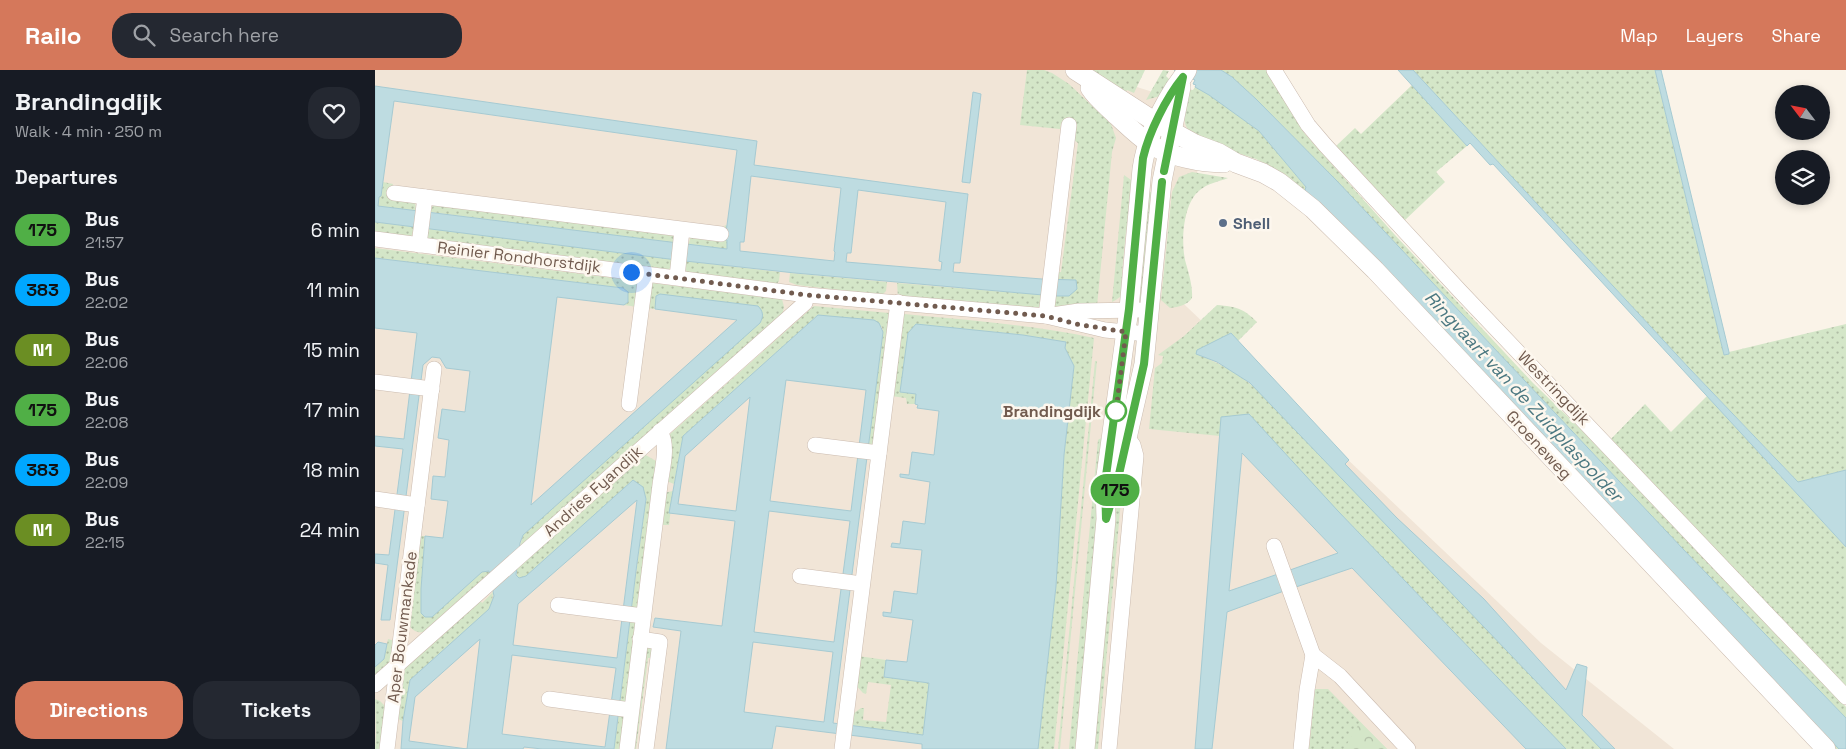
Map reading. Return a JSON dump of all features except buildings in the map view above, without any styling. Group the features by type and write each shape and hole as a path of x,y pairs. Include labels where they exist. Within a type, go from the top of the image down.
{"street":[{"name":"Westringdijk","path":"1274,70 1308,125 1325,145 1846,697"},
{"name":"Groeneweg","path":"1078,73 1195,144 1235,163 1263,173 1288,188 1358,252 1826,749"},
{"name":"Groeneweg","path":"1078,73 1097,97 1148,143 1168,152 1215,164 1235,163"},
{"path":"1085,749 1106,519 1105,483 1129,309 1142,168 1148,143 1165,127 1185,74"},
{"path":"1047,310 1069,126"},
{"path":"1106,519 1114,495 1142,374 1150,312 1159,202 1168,152 1165,127"},
{"path":"393,193 425,201 682,234 721,234"},
{"name":"Reinier Rondhorstdijk","path":"420,240 425,201"},
{"path":"678,272 682,234"},
{"name":"Reinier Rondhorstdijk","path":"375,239 420,240 646,274 678,272 807,295 1047,310 1129,309 1150,312"},
{"path":"629,404 646,274"},
{"name":"Andries Fyandijk","path":"375,685 805,303 807,295"},
{"path":"843,744 859,584 898,302"},
{"name":"Reinier Rondhorstdijk","path":"1047,310 1076,324 1147,334"},
{"name":"Aper Bouwmankade","path":"387,749 413,504 428,389 434,369"},
{"path":"375,382 428,389"},
{"path":"627,749 628,709 640,639 640,616 664,445 660,431"},
{"path":"1109,749 1136,456 1135,449 1127,437"},
{"path":"815,444 876,453"},
{"path":"375,499 413,504"},
{"path":"1274,546 1313,655 1307,690 1301,749"},
{"path":"799,576 859,584"},
{"path":"558,606 640,616"},
{"path":"640,639 660,642 646,749"},
{"path":"1313,655 1339,676 1408,749"},
{"path":"549,699 628,709"}],"shaded area":[{"path":"375,70 1083,70 1213,111 1167,288 1541,643 1674,749 375,749"}],"green space":[{"path":"1027,70 1044,70 1069,84 1111,124 1116,138 1112,152 1097,306 1056,308 1053,304 1057,272 1061,272 1078,143 1074,140 1075,126 1061,123 1060,129 1020,125"},
{"path":"1093,70 1145,70 1134,93 1127,90 1125,94"},
{"path":"1163,70 1169,71 1166,76 1171,81 1160,96 1146,100"},
{"path":"1221,70 1266,70 1274,78 1305,134 1395,235 1533,383 1596,444 1839,699 1846,707 1846,718 1682,548 1337,181 1256,99 1232,77"},
{"path":"1413,70 1655,70 1724,355 1729,354 1729,352 1846,324 1846,470 1798,482 1689,368"},
{"path":"1412,85 1467,146 1436,172 1445,182 1404,221 1336,146 1355,128 1361,134"},
{"path":"1195,87 1208,94 1259,131 1306,187 1371,253 1664,566 1839,749 1835,749 1271,167 1256,159 1197,140 1191,135 1185,123 1184,110 1187,89 1193,90"},
{"path":"1192,172 1228,178 1210,184 1200,190 1190,204 1185,222 1183,242 1192,298 1183,305 1170,308 1161,300 1172,192 1179,177"},
{"path":"1124,175 1134,182 1133,221 1126,231 1122,272 1127,282 1126,286 1123,294 1112,302"},
{"path":"383,182 393,184 391,198 415,201 416,211 378,206"},
{"path":"1144,189 1155,194 1142,301 1139,303 1137,302"},
{"path":"434,203 673,233 674,243 430,212"},
{"path":"375,222 414,227 409,238 375,234"},
{"path":"725,225 727,226 725,239 728,240 727,249 688,245 691,236 723,230"},
{"path":"428,228 672,259 671,267 667,271 430,241 427,236"},
{"path":"375,248 637,281 638,307 624,305 628,302 628,292 623,288 375,258"},
{"path":"685,261 780,272 779,281 776,285 687,273"},
{"path":"790,273 887,282 886,291 882,295 797,285 789,282"},
{"path":"652,283 782,299 784,307 782,316 519,551 523,535 762,320 656,296 655,309 646,308"},
{"path":"897,283 1044,295 1043,303 1038,308 898,297"},
{"path":"1217,305 1239,309 1257,322 1238,341 1231,333 1196,354 1236,374 1253,386 1270,402 1601,749 1566,749 1338,511 1221,418 1220,436 1149,429 1155,368 1162,363 1163,356 1158,355 1184,336"},
{"path":"814,306 889,313 875,447 868,447 883,332 882,327 818,315 683,436 674,484 664,480 670,434"},
{"path":"904,314 1023,326 1094,338 1054,749 1038,749 1056,586 1064,455 1074,367 1065,348 1065,342 1023,335 916,325 900,391 917,394 915,404 907,404 906,398 891,396 900,319"},
{"path":"1095,361 1097,361 1060,749 1058,749"},
{"path":"1707,396 1846,547 1846,687 1610,440 1645,404 1671,432"},
{"path":"1101,438 1107,439 1075,749 1069,749 1098,440"},
{"path":"644,454 656,461 639,610 631,611 646,499 633,480 526,576 517,577 517,564"},
{"path":"1128,455 1127,502 1121,501 1098,749 1093,749 1112,535 1117,501"},
{"path":"673,491 669,525 662,525 663,493"},
{"path":"418,536 425,536 421,613 432,617 481,572 489,571 490,577 424,632 415,631 409,625"},
{"path":"493,592 492,603 489,609 410,680 403,721 398,719 402,670 480,600 482,603"},
{"path":"630,619 637,622 627,703 620,704"},
{"path":"388,639 395,641 393,663 375,679 375,667 384,659"},
{"path":"643,647 653,648 652,658 648,658 636,749 630,749"},
{"path":"858,656 886,660 884,677 929,683 923,735 849,725 850,716 861,708 864,708 863,720 886,722 891,685 868,682 866,694 863,693 854,683"},
{"path":"1315,689 1328,689 1387,749 1309,749"},
{"path":"375,699 385,706 382,749 375,749"},
{"path":"619,713 626,715 622,749 614,749"},
{"path":"1360,722 1387,749 1344,749"}],"water":[{"name":"Ringvaart van de Zuidplaspolder","path":"1174,70 1221,70 1232,77 1256,99 1337,181 1682,548 1846,718 1846,749 1839,749 1664,566 1371,253 1305,190 1306,187 1259,131 1195,87 1196,85 1193,84 1195,80"},
{"path":"1398,70 1413,70 1689,368 1798,482 1846,470 1846,547 1493,164 1490,165 1470,143 1467,146"},
{"path":"1655,70 1661,70 1729,354 1724,355"},
{"path":"375,86 757,141 754,165 968,194 960,263 954,263 953,272 1076,280 1077,289 1069,296 1054,296 795,273 375,222","holes":["394,101 737,150 725,240 727,240 727,249 378,206","751,176 841,188 834,261 740,251 740,242 744,242","858,190 946,202 939,261 942,262 941,270 846,262 847,253 851,253"]},
{"path":"973,92 981,94 970,183 962,182"},
{"path":"375,258 623,288 628,292 628,302 624,305 557,297 531,505 737,320 655,309 656,296 660,294 758,306 761,310 760,323 523,535 520,543 516,575 519,578 526,576 633,480 643,487 646,499 614,749 542,749 524,747 523,749 467,749 401,749 403,721 410,680 489,609 494,596 489,571 482,572 432,617 425,617 421,613 425,536 443,538 448,501 431,499 433,476 445,477 449,440 438,438 442,409 465,412 470,371 446,368 440,358 432,357 423,365 390,620 381,620 388,565 375,563 375,554 389,555 403,449 375,446 375,436 404,439 417,333 375,328","holes":["637,500 617,658 513,645 518,604","480,639 467,749 409,741 415,697","512,655 616,668 605,747 502,734"]},
{"path":"818,315 874,320 879,323 883,332 833,723 923,735 929,683 884,677 886,660 907,662 913,620 883,616 883,612 891,613 894,591 917,594 922,550 891,547 892,543 900,544 903,521 925,524 930,482 900,477 900,474 909,475 912,452 934,455 939,411 917,408 918,405 915,404 916,394 900,392 908,333 916,324 1023,335 1066,342 1065,348 1074,366 1064,455 1056,586 1038,749 922,749 922,744 776,726 772,749 666,749 681,631 653,627 655,618 722,626 735,521 669,513 683,436","holes":["786,380 866,390 851,511 770,501","750,397 736,511 678,504 685,456","769,511 850,521 834,642 754,632","753,642 833,652 824,722 744,712"]},
{"path":"1231,333 1349,460 1345,464 1397,518 1484,599 1566,690 1577,664 1587,667 1582,715 1615,749 1601,749 1250,383 1217,362 1196,354 1197,350"},
{"path":"1249,414 1338,511 1566,749 1526,749 1352,568 1296,587 1290,570 1338,553 1242,453 1229,591 1278,574 1284,591 1227,612 1212,749 1195,749 1221,417"},
{"path":"378,642 387,644 384,659 375,667 375,645"}],"bus line":[{"name":"175","path":"1162,182 1144,364 1117,483 1106,519 1105,483 1129,309 1143,158 1166,104 1183,77 1179,105 1164,171"}],"place":[{"name":"Shell","path":"1223,223"},
{"name":"Brandingdijk","path":"1116,411"}],"route":[{"path":"631,272 783,290 807,295 1046,316 1105,330 1126,332 1116,411"}]}
